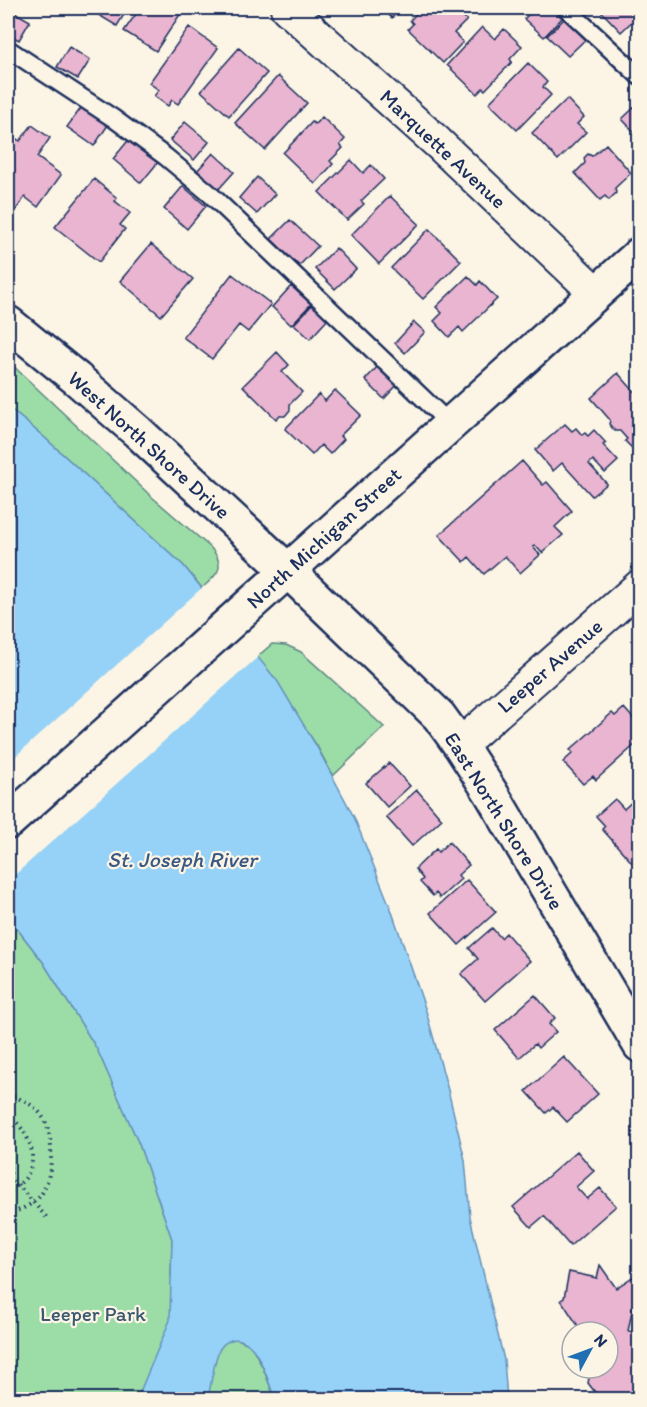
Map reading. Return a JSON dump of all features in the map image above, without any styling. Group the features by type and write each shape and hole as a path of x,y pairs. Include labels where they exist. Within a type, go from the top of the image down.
{"street":[{"name":"Marquette Avenue","path":"287,8 437,142 596,293"},
{"name":"North Michigan Street","path":"8,822 639,254"},
{"name":"West North Shore Drive","path":"8,323 138,432 287,570"},
{"name":"East North Shore Drive","path":"287,570 439,716 491,793 639,1045"},
{"name":"Leeper Avenue","path":"460,745 639,586"}],"lane":[{"path":"566,8 639,77"},
{"path":"8,49 166,156 217,201 451,425"}],"path":[{"path":"8,1094 34,1106 45,1121 51,1159 46,1183 40,1196 8,1214"},
{"path":"8,1115 21,1126 30,1143 31,1161 29,1171 18,1185 8,1191"},
{"path":"8,1163 9,1177 48,1219"}],"green space":[{"path":"8,361 152,497 211,548 219,566 216,575 202,588 183,565 44,437 8,407"},
{"path":"272,644 286,645 301,652 384,727 333,776 317,746 257,657"},
{"name":"Leeper Park","path":"8,917 43,962 97,1049 139,1144 172,1239 171,1276 238,1339 251,1345 275,1399 8,1399"}],"water":[{"name":"St. Joseph River","path":"8,407 44,437 183,565 278,682 317,747 354,817 391,909 426,1011 448,1090 465,1160 470,1217 504,1360 507,1399 275,1399 265,1371 254,1351 247,1343 231,1340 219,1351 208,1399 137,1399 170,1320 172,1239 139,1144 97,1049 43,962 8,917"}],"pier":[{"path":"204,586 260,655 8,881 8,763"}],"building":[{"path":"87,8 128,8 117,26"},
{"path":"140,8 173,8 181,13 156,51 124,31"},
{"path":"381,8 401,8 392,18"},
{"path":"422,8 454,8 467,20 454,33 463,42 443,63 408,29 413,24 410,20"},
{"path":"535,8 555,8 564,16 544,37 524,19"},
{"path":"607,8 634,8 640,14 621,32 602,12"},
{"path":"9,9 30,21 19,40 8,34"},
{"path":"567,16 588,37 568,56 547,36"},
{"path":"189,27 218,48 178,104 172,100 168,106 154,96 159,90 149,83"},
{"path":"482,27 495,39 504,29 522,46 510,59 512,62 485,90 483,88 477,94 447,65"},
{"path":"69,47 90,60 78,79 57,67"},
{"path":"239,48 267,73 229,116 201,91"},
{"path":"528,63 547,82 543,87 551,95 517,130 489,103"},
{"path":"278,76 307,103 265,150 235,123"},
{"path":"567,99 584,117 577,124 586,132 558,160 532,133"},
{"path":"640,102 640,138 622,119"},
{"path":"84,104 110,122 94,146 67,127"},
{"path":"322,117 345,139 340,145 343,148 330,161 333,164 315,184 283,153 312,122 315,124"},
{"path":"185,122 209,142 194,160 170,140"},
{"path":"32,125 50,138 37,157 61,175 38,207 25,197 16,210 8,204 8,152 17,139 20,141"},
{"path":"131,137 159,161 141,183 113,159"},
{"path":"606,144 631,173 615,188 616,193 609,200 605,196 600,200 575,173 585,163 584,158 588,154 592,156"},
{"path":"213,153 234,172 218,190 197,171"},
{"path":"351,160 363,173 371,165 384,179 361,201 364,204 347,220 319,192"},
{"path":"257,177 275,194 257,214 239,198"},
{"path":"94,179 117,198 115,201 130,213 120,225 125,229 99,262 55,227"},
{"path":"183,186 206,206 187,229 164,209"},
{"path":"390,196 419,224 379,264 351,235"},
{"path":"290,220 318,246 299,266 271,239"},
{"path":"429,229 461,261 423,299 391,268"},
{"path":"151,244 193,279 161,316 120,281"},
{"path":"336,248 356,269 335,289 315,269"},
{"path":"232,274 271,304 248,332 239,325 212,359 183,337"},
{"path":"468,276 477,285 480,281 497,299 463,332 459,327 449,337 434,321 442,313 436,307"},
{"path":"291,286 311,304 291,325 272,307"},
{"path":"312,305 328,319 310,339 294,324"},
{"path":"414,322 425,332 405,353 395,343"},
{"path":"277,352 289,365 282,372 302,392 290,404 290,410 285,416 279,416 276,419 243,386"},
{"path":"378,366 398,384 384,399 365,380"},
{"path":"618,373 640,398 640,446 636,449 625,441 627,439 620,431 615,431 609,424 610,420 591,398"},
{"path":"335,390 361,415 340,436 344,439 330,454 321,445 312,455 285,429 319,394 325,401"},
{"path":"565,424 572,431 576,428 582,435 585,433 588,436 594,430 606,443 603,445 618,461 605,473 593,460 589,464 607,484 592,496 562,463 553,471 535,450"},
{"path":"522,461 543,485 547,482 572,511 555,527 563,535 542,553 535,545 533,547 540,555 520,573 505,556 484,574 469,557 464,562 439,535"},
{"path":"624,708 640,726 640,734 634,739 637,743 596,780 593,776 583,784 563,762 573,753 570,750 612,713 615,716"},
{"path":"389,763 410,786 387,807 366,783"},
{"path":"417,790 442,819 412,846 386,817"},
{"path":"636,798 640,801 640,864 636,867 602,829 605,826 596,816 615,799 624,809"},
{"path":"449,842 469,865 458,875 461,879 440,898 436,893 433,896 420,882 423,879 415,869 436,849 438,852"},
{"path":"467,880 496,912 459,945 430,913"},
{"path":"492,928 501,938 506,933 530,961 485,1001 461,974 478,959 469,948"},
{"path":"535,995 555,1018 549,1024 556,1032 538,1048 535,1044 519,1058 495,1030"},
{"path":"564,1057 598,1094 567,1122 553,1107 546,1113 526,1091"},
{"path":"577,1151 594,1171 576,1187 587,1199 600,1188 616,1206 570,1246 544,1216 531,1227 513,1207"},
{"path":"600,1265 616,1288 640,1272 628,1331 640,1333 640,1377 636,1392 638,1392 637,1400 601,1400 588,1383 589,1380 620,1380 620,1320 574,1320 561,1300 564,1298 569,1272 597,1278"}]}
